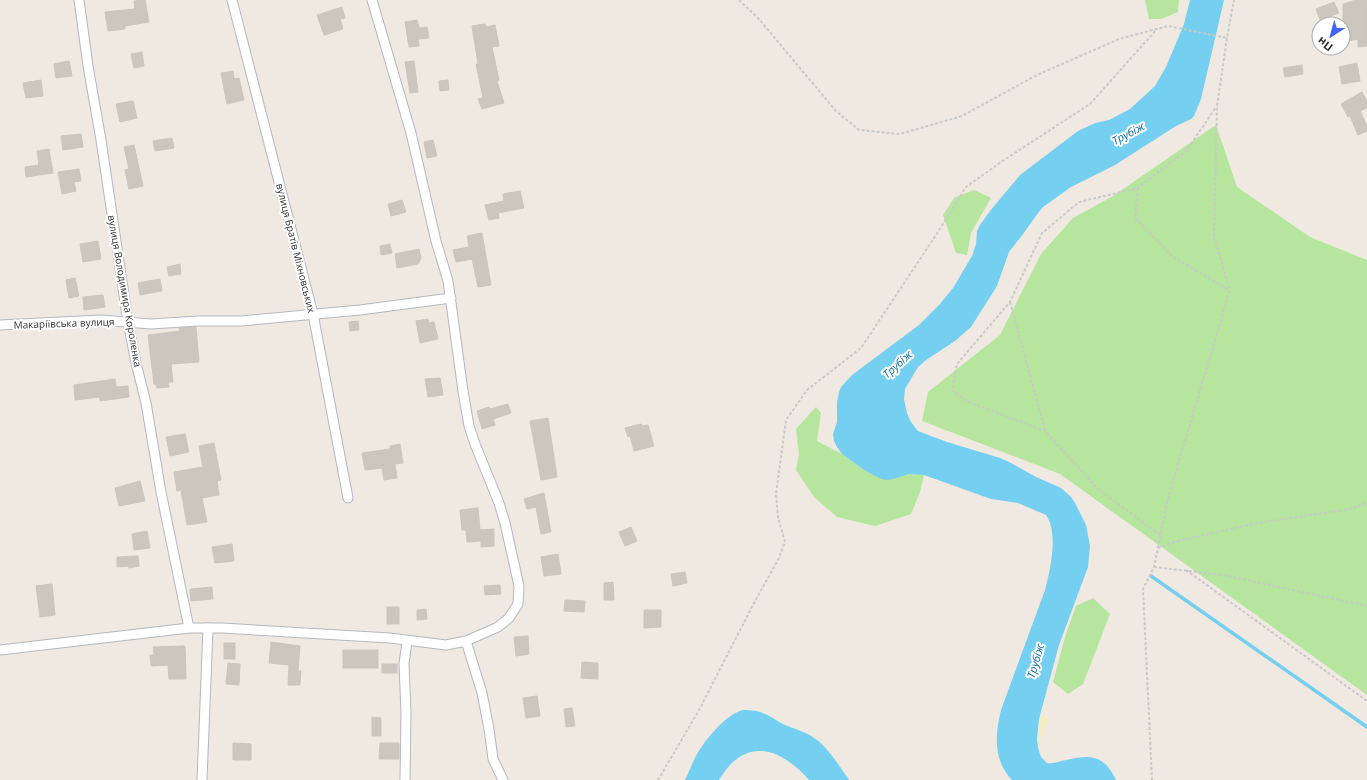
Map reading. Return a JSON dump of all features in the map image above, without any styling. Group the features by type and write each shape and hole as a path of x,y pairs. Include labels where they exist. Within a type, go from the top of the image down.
{"street":[{"name":"вулиця Володимира Короленка","path":"79,0 128,322 146,403 161,492 189,628"},
{"name":"вулиця Братів Міхновських","path":"232,0 313,314 348,498"},
{"path":"0,650 189,628 264,629 309,634 452,644 498,627 509,618 518,604 519,586 505,523 499,502 469,426 448,281 436,241 411,133 372,0"},
{"name":"Макаріївська вулиця","path":"0,325 101,320 151,324 192,321 241,321 360,310 451,298"},
{"path":"202,780 208,628"},
{"path":"405,780 406,713 404,664 407,640"},
{"path":"466,640 482,693 493,759 503,780"}],"path":[{"path":"739,0 758,18 836,111 859,130 900,134 962,116 1037,75 1119,39 1168,26 1227,38"},
{"path":"1152,780 1143,589 1154,567 1168,498 1230,290 1214,237 1217,106 1234,0"},
{"path":"658,780 699,710 778,560 785,542 778,517 776,494 786,420 807,390 861,348 936,235 966,186 1090,104 1157,28"},
{"path":"1160,535 1098,489 1045,431 968,402 952,390 957,364 1010,302 1042,234 1079,202 1138,188 1187,150 1217,106"},
{"path":"1138,188 1135,218 1174,257 1230,290"},
{"path":"1010,302 1045,431"},
{"path":"1158,548 1174,542 1257,522 1350,509 1367,503"},
{"path":"1154,567 1223,575 1367,606"},
{"path":"1186,570 1367,701"}],"green space":[{"path":"1145,0 1179,0 1178,12 1161,19 1149,19"},
{"path":"1216,125 1237,187 1310,237 1367,260 1367,695 1060,474 922,421 928,392 1000,335 1041,254 1073,218 1113,196"},
{"path":"974,190 991,198 971,233 967,255 956,253 943,215 954,198"},
{"path":"816,407 821,413 817,441 842,454 864,470 879,478 909,474 924,475 920,492 911,514 875,526 837,517 814,497 796,470 799,454 796,429"},
{"path":"1093,598 1110,614 1083,684 1068,694 1053,682 1065,637 1076,606"}],"sand":[{"path":"1043,714 1047,716 1049,721 1040,741 1038,739 1039,722"}],"water":[{"name":"Трубіж","path":"1190,0 1224,0 1201,99 1194,116 1115,165 1071,187 1043,207 1009,252 997,286 971,327 955,341 918,367 905,389 904,399 907,413 911,422 918,431 947,442 1000,458 1061,488 1071,497 1086,525 1090,546 1088,567 1059,645 1039,719 1037,739 1038,748 1041,757 1047,763 1055,763 1083,757 1096,758 1107,765 1116,780 1012,780 1001,764 997,747 998,729 1001,710 1045,590 1053,542 1050,523 1046,515 1018,503 991,499 924,475 909,474 886,480 864,470 842,454 834,441 833,434 837,422 837,402 839,392 841,387 852,375 919,325 940,304 953,288 972,256 976,244 977,231 980,225 1020,175 1078,131 1095,123 1109,120 1130,109 1155,86 1166,67 1184,24"},
{"path":"743,710 755,711 764,714 810,736 819,742 829,752 849,780 809,780 798,768 786,760 774,754 762,751 751,752 739,757 729,766 719,780 685,780 697,754 706,741 730,716"}],"building":[{"path":"145,0 149,22 125,26 125,29 108,31 105,12 135,9 134,1"},
{"path":"1356,0 1367,0 1367,46 1358,47 1358,39 1351,40 1351,16 1343,16 1343,4"},
{"path":"1334,2 1339,13 1331,16 1319,16 1316,9"},
{"path":"342,7 345,18 340,19 343,29 324,35 317,15"},
{"path":"417,20 419,28 427,27 429,38 418,39 419,46 409,47 405,22"},
{"path":"485,24 486,27 495,25 499,46 492,47 499,80 497,81 504,103 482,109 478,99 483,98 476,64 478,64 472,26"},
{"path":"142,52 144,66 134,68 131,54"},
{"path":"69,61 72,76 56,78 54,64"},
{"path":"414,61 418,92 410,93 405,62"},
{"path":"1357,63 1360,81 1342,84 1339,67"},
{"path":"1302,65 1303,74 1285,77 1283,68"},
{"path":"233,71 234,79 239,78 244,100 227,104 221,73"},
{"path":"41,80 43,96 26,98 23,83"},
{"path":"448,80 449,90 440,91 439,81"},
{"path":"1362,92 1367,101 1367,108 1360,111 1367,126 1367,131 1358,135 1350,116 1348,117 1341,104"},
{"path":"133,101 137,118 120,122 116,104"},
{"path":"81,134 83,147 63,150 61,136"},
{"path":"172,138 174,148 155,151 153,141"},
{"path":"433,140 437,156 427,158 424,142"},
{"path":"134,145 143,186 129,189 125,170 129,169 124,147"},
{"path":"49,149 53,173 26,177 25,167 39,165 37,151"},
{"path":"79,169 81,181 74,182 76,191 62,194 58,172"},
{"path":"520,191 524,208 498,213 499,218 489,220 485,205 504,201 503,194"},
{"path":"402,200 406,212 391,216 388,204"},
{"path":"482,233 491,285 478,287 472,259 456,262 453,250 469,247 467,236"},
{"path":"98,241 101,259 83,262 80,244"},
{"path":"390,244 392,253 381,255 380,246"},
{"path":"419,249 421,258 418,264 397,268 395,254"},
{"path":"180,264 181,274 169,276 167,267"},
{"path":"75,278 79,296 69,298 66,280"},
{"path":"160,279 162,291 140,295 138,283"},
{"path":"103,295 105,307 84,310 83,297"},
{"path":"428,319 429,323 434,322 438,339 420,343 416,321"},
{"path":"358,321 359,330 350,331 349,322"},
{"path":"196,327 199,362 171,364 173,382 168,382 169,387 157,388 156,384 154,384 148,335 180,331 179,328"},
{"path":"440,378 443,395 428,397 425,379"},
{"path":"115,379 116,387 128,386 129,397 100,401 100,397 75,400 74,385"},
{"path":"508,404 511,413 493,419 495,425 482,429 477,411 489,407 490,409"},
{"path":"548,418 557,477 541,480 530,421"},
{"path":"641,424 642,426 648,425 654,446 634,451 630,436 628,437 625,428"},
{"path":"185,434 189,452 170,456 166,437"},
{"path":"214,443 221,480 217,481 219,495 202,498 207,522 187,525 181,490 177,491 174,472 203,467 199,446"},
{"path":"400,444 403,463 395,464 397,478 384,480 382,468 365,470 362,453 390,449 390,446"},
{"path":"140,481 145,501 119,506 115,488"},
{"path":"544,493 551,532 541,534 536,507 527,509 524,499"},
{"path":"478,508 480,530 494,529 494,546 481,547 481,541 467,542 466,530 462,530 460,510"},
{"path":"631,527 637,541 625,546 619,532"},
{"path":"147,531 150,548 134,550 132,534"},
{"path":"232,544 234,561 215,563 212,547"},
{"path":"558,554 561,574 544,576 541,557"},
{"path":"138,556 139,566 129,568 129,566 117,567 117,557"},
{"path":"685,572 687,583 673,586 671,574"},
{"path":"613,582 614,600 604,600 604,583"},
{"path":"52,584 55,615 40,617 36,586"},
{"path":"500,585 501,594 485,595 484,586"},
{"path":"212,587 213,599 191,601 190,589"},
{"path":"565,600 585,601 584,612 564,611"},
{"path":"387,607 399,607 399,624 387,624"},
{"path":"426,609 427,619 417,620 417,610"},
{"path":"644,610 661,610 661,627 644,628"},
{"path":"528,636 529,654 516,656 514,637"},
{"path":"271,642 300,646 298,671 301,671 300,685 288,685 289,665 269,663"},
{"path":"224,643 235,643 235,659 224,659"},
{"path":"185,646 186,679 169,679 168,665 151,666 150,655 154,655 153,647"},
{"path":"343,650 378,650 378,668 343,668"},
{"path":"582,662 598,663 598,679 581,678"},
{"path":"228,663 240,664 239,685 226,684"},
{"path":"382,664 397,664 397,673 382,673"},
{"path":"537,696 540,716 526,718 523,698"},
{"path":"572,708 575,726 566,727 564,709"},
{"path":"372,717 381,718 381,736 372,736"},
{"path":"233,743 251,744 251,760 233,760"},
{"path":"380,743 399,743 399,759 379,759"}],"waterway":[{"path":"1151,576 1367,727"}]}
